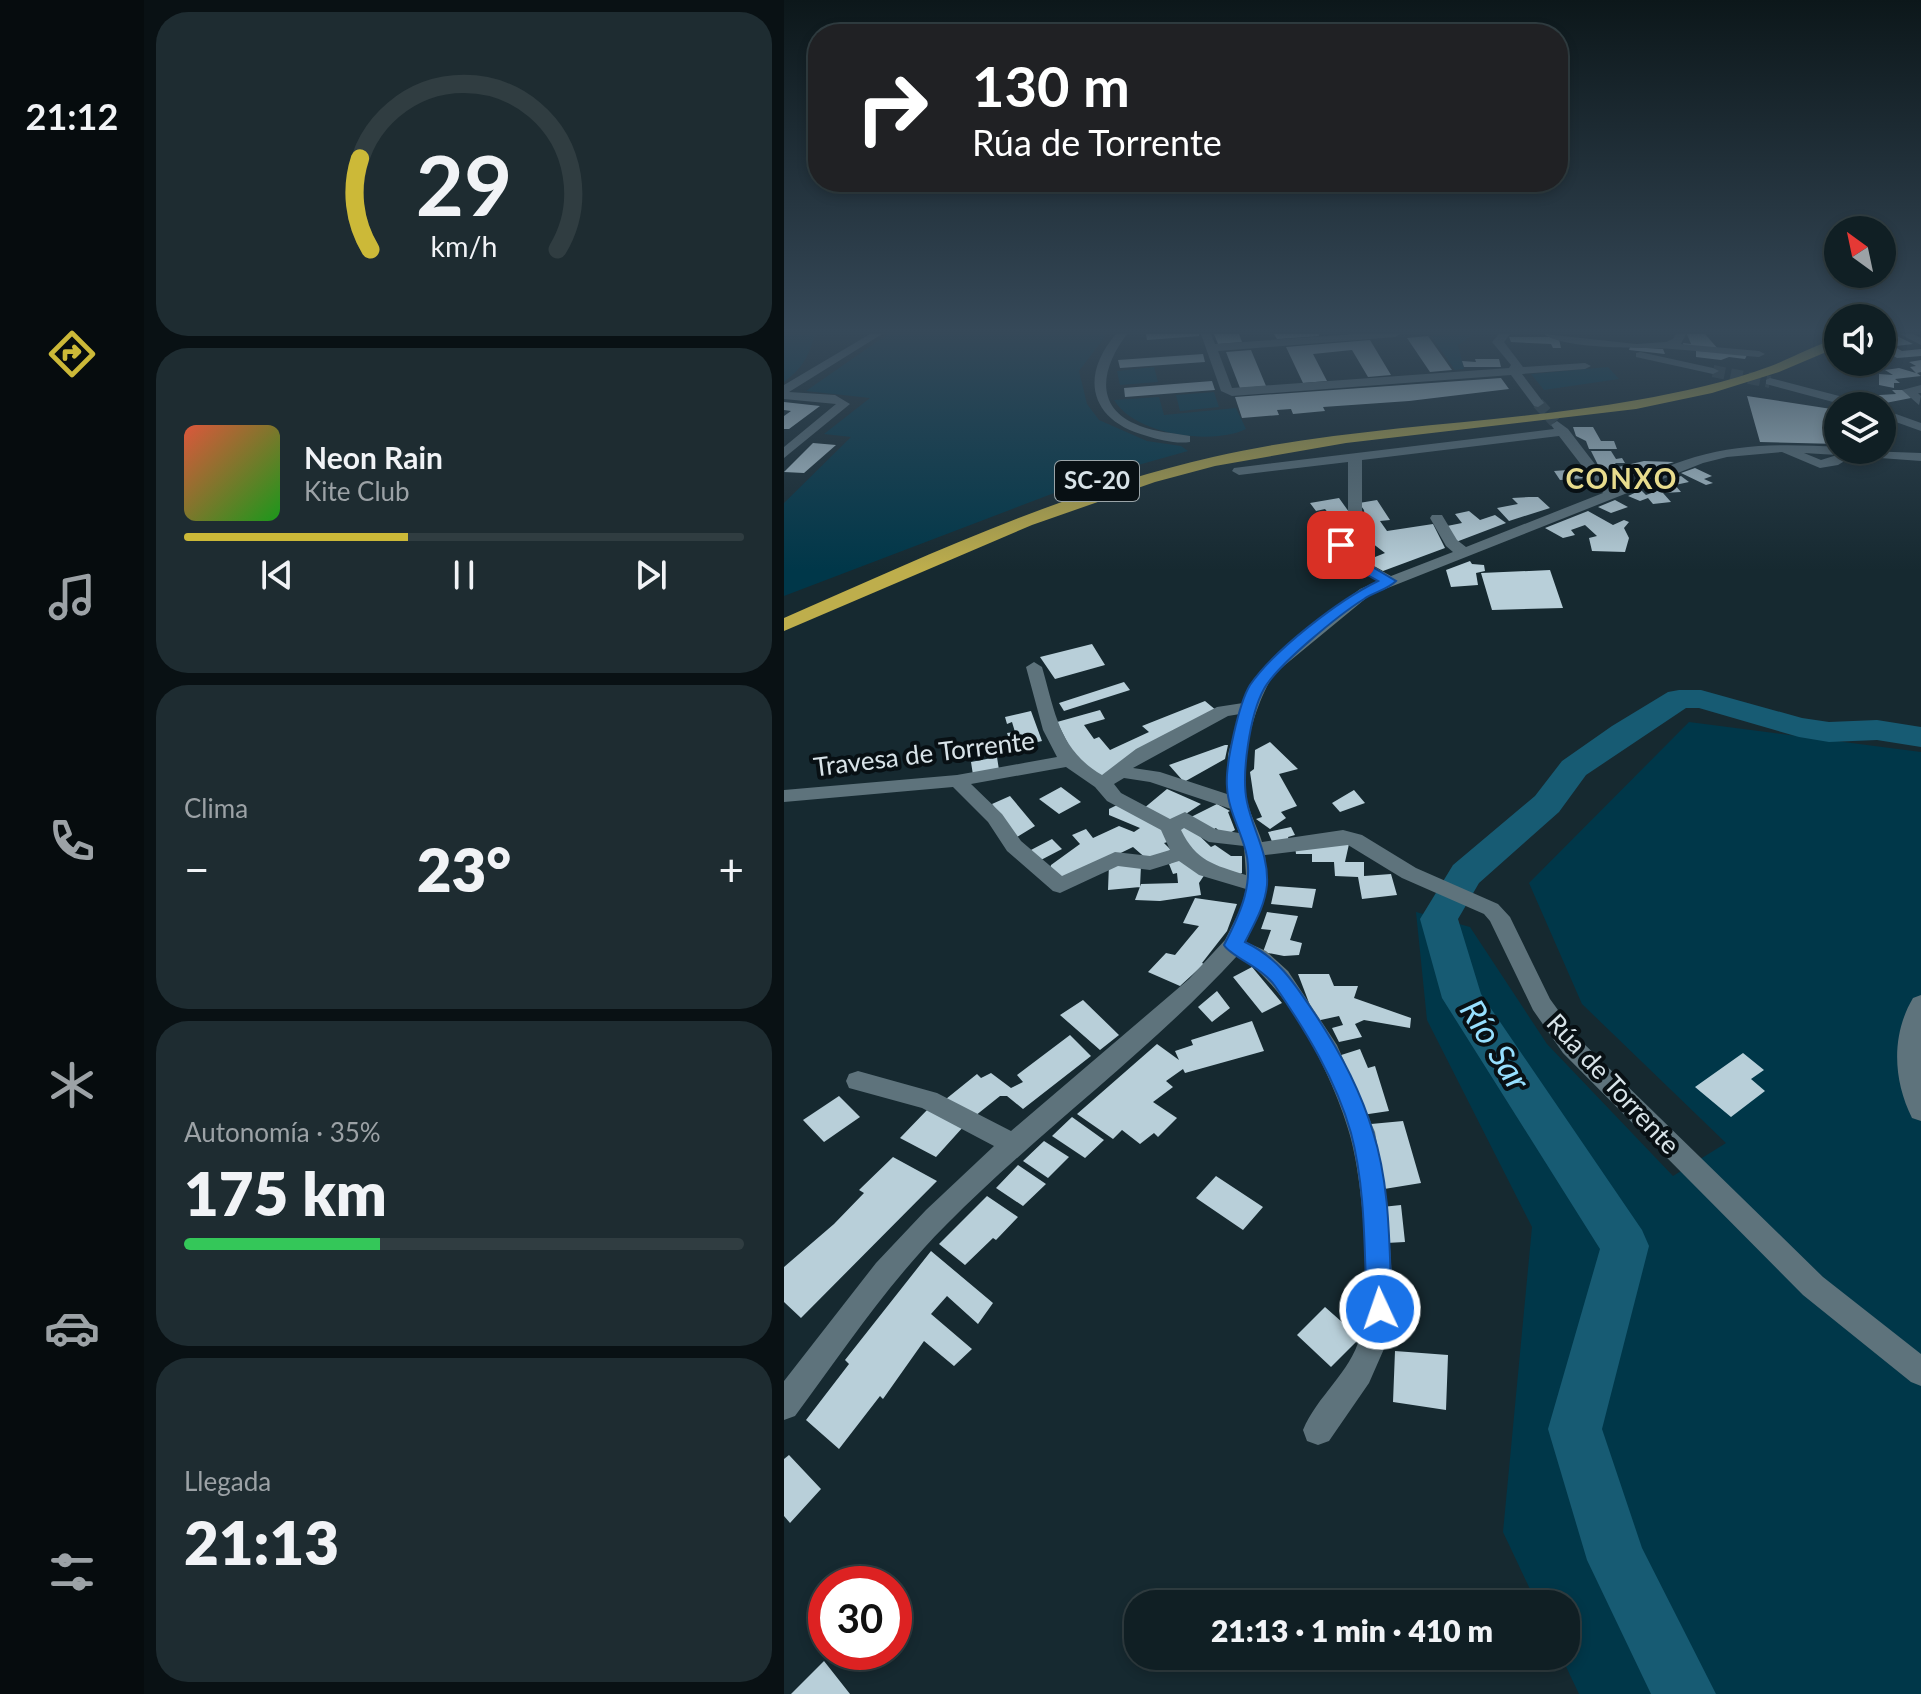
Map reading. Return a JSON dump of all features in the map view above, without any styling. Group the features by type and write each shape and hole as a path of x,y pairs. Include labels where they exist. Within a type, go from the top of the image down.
{"highway":[{"name":"SC-20","path":"784,608 1086,485 1183,457 1284,438 1484,413"},
{"name":"SC-20","path":"784,625 946,555 1105,492 1192,466 1291,446 1563,422 1602,413"},
{"path":"1563,422 1608,413"}],"street":[{"path":"784,454 834,413"},
{"path":"1112,413 1133,427 1185,439"},
{"path":"1896,416 1921,427"},
{"path":"1239,471 1355,457 1563,422 1611,494"},
{"path":"784,433 806,435"},
{"path":"784,1405 910,1244 1013,1144 1197,985 1234,945 1252,908 1257,885 1254,844 1235,786 1237,754 1249,707 1262,678 1275,664 1359,596 1389,581 1712,456 1775,448 1802,451 1807,461 1820,464 1834,455 1855,453 1921,457"},
{"path":"1355,457 1355,521 1340,550 1342,555 1389,581"},
{"path":"1437,518 1451,543 1463,552"},
{"path":"1034,667 1061,750 1069,761 1102,783 1114,797 1170,828 1182,853 1206,870 1257,885"},
{"path":"1102,783 1121,772 1125,765 1142,753 1223,711 1249,707"},
{"name":"Travesa de Torrente","path":"784,796 957,781 1069,761"},
{"path":"1121,772 1153,776 1239,805"},
{"path":"957,781 995,818 1014,846 1060,886 1115,859 1150,863 1182,853"},
{"name":"Rúa de Torrente","path":"1170,828 1185,818 1216,839 1233,842 1254,844 1343,837 1355,840 1499,917 1541,1004 1571,1046 1813,1286 1921,1372"},
{"path":"1234,945 1258,957 1280,977 1329,1052 1362,1132 1374,1201 1380,1309 1373,1342 1359,1373 1318,1430"},
{"path":"1921,1004 1914,1012 1908,1040 1921,1111"},
{"path":"858,1081 928,1100 1013,1144"}],"shaded area":[{"path":"851,413 1094,413 1099,420 1147,441 1181,446 1188,451 1099,476 784,596 784,503 851,437 824,434"},
{"path":"1126,413 1238,413 1246,429 1231,434 1194,436 1155,429"},
{"path":"1689,722 1921,752 1921,1694 1579,1694 1568,1670 1580,1670 1580,1590 1530,1590 1503,1532 1532,1227 1427,1020 1416,912 1470,927 1547,1044 1673,1176 1726,1143 1582,1004 1529,883"}],"building":[{"path":"788,413 810,413 789,429 784,429 784,416"},
{"path":"1240,413 1279,415 1242,418"},
{"path":"1752,413 1824,413 1824,444 1760,442"},
{"path":"1573,427 1593,427 1601,441 1614,441 1617,449 1589,449 1586,441 1576,436"},
{"path":"813,443 836,445 804,473 784,472"},
{"path":"1591,451 1611,451 1616,459 1622,458 1625,463 1615,463 1618,467 1644,461 1674,462 1625,478 1619,470 1601,471"},
{"path":"1695,468 1712,476 1704,479 1713,483 1706,485 1681,473"},
{"path":"1581,469 1587,478 1560,480 1554,471"},
{"path":"1681,476 1689,482 1675,485 1681,492 1663,493 1671,502 1653,504 1648,498 1640,501 1628,496 1641,490 1646,495 1660,490 1656,485"},
{"path":"1538,497 1550,508 1509,521 1497,508 1518,504 1512,498"},
{"path":"1339,498 1349,512 1330,515 1325,509 1316,511 1310,503"},
{"path":"1377,500 1390,520 1380,521 1387,531 1433,524 1445,548 1383,571 1365,561 1385,553 1372,543 1362,545 1357,534 1366,533 1360,524 1366,524 1364,510 1359,503"},
{"path":"1615,500 1628,507 1611,513 1598,507"},
{"path":"1469,511 1480,520 1495,515 1506,523 1456,542 1447,526 1462,523 1455,514"},
{"path":"1588,511 1613,525 1624,520 1629,522 1624,528 1629,538 1625,552 1592,551 1589,538 1597,536 1585,525 1571,530 1575,535 1563,538 1545,528"},
{"path":"1333,522 1340,533 1317,537 1310,525"},
{"path":"1470,561 1484,565 1485,571 1476,573 1478,585 1451,587 1446,570"},
{"path":"1550,570 1563,608 1492,610 1481,573"},
{"path":"1092,644 1105,665 1055,679 1040,657"},
{"path":"1124,682 1130,690 1064,711 1059,703"},
{"path":"1205,701 1217,711 1113,773 1100,776 1088,770 1070,748 1057,722 1100,710 1105,719 1084,725 1094,739 1099,737 1110,750 1149,732 1142,726"},
{"path":"1031,711 1042,741 1012,748 1007,733 1015,732 1012,722 1007,724 1005,717"},
{"path":"1270,742 1298,769 1279,774 1297,806 1281,812 1286,818 1270,829 1256,819 1262,817 1254,799 1250,772 1254,769 1255,750"},
{"path":"1228,745 1225,759 1184,782 1169,765"},
{"path":"997,757 999,770 973,775 971,762"},
{"path":"1061,787 1081,802 1059,814 1039,799"},
{"path":"1167,789 1201,804 1172,823 1143,809"},
{"path":"1354,790 1365,803 1340,812 1332,803"},
{"path":"1010,796 1035,826 1017,837 992,804"},
{"path":"1217,804 1230,811 1235,830 1224,836 1216,828 1210,831 1191,817"},
{"path":"1117,805 1154,819 1174,840 1164,843 1171,850 1148,860 1133,847 1061,882 1050,869 1051,865 1080,844 1072,835 1086,829 1093,838 1119,826 1134,832 1140,828 1109,815 1109,809"},
{"path":"1185,822 1211,847 1215,845 1231,856 1242,856 1242,873 1238,875 1194,858 1173,828"},
{"path":"1291,827 1295,835 1273,844 1268,832"},
{"path":"1052,839 1062,849 1039,861 1029,851"},
{"path":"1349,844 1345,862 1364,862 1364,876 1391,874 1397,895 1362,899 1358,877 1335,876 1334,862 1312,862 1312,854 1296,854 1295,846"},
{"path":"1185,857 1205,874 1199,883 1201,895 1160,901 1135,900 1141,884 1178,883 1177,873 1173,874 1169,864"},
{"path":"1109,864 1141,865 1140,887 1108,890"},
{"path":"1275,886 1316,889 1312,908 1271,904"},
{"path":"1195,898 1237,904 1227,931 1204,964 1180,986 1148,972 1166,953 1175,955 1199,926 1183,923"},
{"path":"1267,912 1298,916 1290,940 1302,943 1299,955 1263,952 1271,930 1261,929"},
{"path":"1252,967 1282,1003 1262,1013 1233,977"},
{"path":"1298,974 1329,974 1334,986 1358,986 1354,998 1411,1018 1410,1028 1364,1020 1355,1024 1362,1037 1339,1042 1332,1028 1343,1025 1339,1016 1316,1021"},
{"path":"1217,991 1230,1008 1212,1022 1198,1007"},
{"path":"1083,1000 1119,1035 1100,1050 1060,1015"},
{"path":"1252,1021 1264,1051 1185,1073 1183,1069 1166,1081 1173,1087 1153,1102 1177,1118 1158,1137 1154,1133 1140,1144 1122,1130 1113,1139 1077,1114 1157,1044 1179,1060 1175,1051 1193,1045 1191,1040"},
{"path":"1070,1035 1091,1056 1023,1109 1007,1096 1000,1096 975,1116 946,1099 977,1074 981,1078 991,1073 1011,1088 1023,1082 1017,1075"},
{"path":"1360,1049 1368,1068 1375,1066 1389,1111 1362,1115 1338,1056"},
{"path":"1743,1053 1764,1070 1751,1079 1765,1091 1731,1117 1695,1087"},
{"path":"839,1096 860,1117 824,1142 803,1120"},
{"path":"928,1109 964,1126 936,1157 900,1138"},
{"path":"1072,1117 1104,1140 1085,1158 1052,1136"},
{"path":"1403,1121 1421,1183 1378,1190 1371,1124"},
{"path":"1044,1141 1069,1157 1048,1178 1023,1161"},
{"path":"893,1157 937,1181 801,1318 784,1302 784,1267 834,1224 864,1193 859,1190"},
{"path":"1018,1165 1046,1184 1023,1206 996,1188"},
{"path":"1216,1176 1263,1207 1243,1230 1196,1198"},
{"path":"987,1196 1018,1217 965,1265 939,1244"},
{"path":"1401,1205 1405,1242 1386,1243 1382,1207"},
{"path":"931,1251 993,1303 978,1324 947,1296 931,1314 972,1349 954,1366 924,1341 883,1399 880,1396 839,1449 806,1420 849,1364 845,1360"},
{"path":"1325,1307 1360,1338 1331,1367 1297,1335"},
{"path":"1395,1351 1448,1355 1446,1410 1393,1402"},
{"path":"789,1455 821,1489 790,1523 784,1516 784,1459"},
{"path":"815,1670 831,1670 850,1694 791,1694"}],"waterway":[{"name":"Río Sar","path":"1684,1694 1616,1560 1575,1429 1625,1246 1462,998 1439,919 1466,874 1547,804 1574,768 1679,699 1701,699 1799,727 1829,732 1877,730 1921,737"}],"tunnel":[{"path":"1547,413 1555,422"}],"district":[{"name":"CONXO","path":"1622,479"}],"route":[{"path":"1341,545 1342,555 1389,581 1359,596 1275,664 1256,689 1237,754 1235,786 1255,850 1257,885 1252,908 1234,945 1258,957 1280,977 1329,1052 1362,1132 1374,1201 1380,1309"}]}
